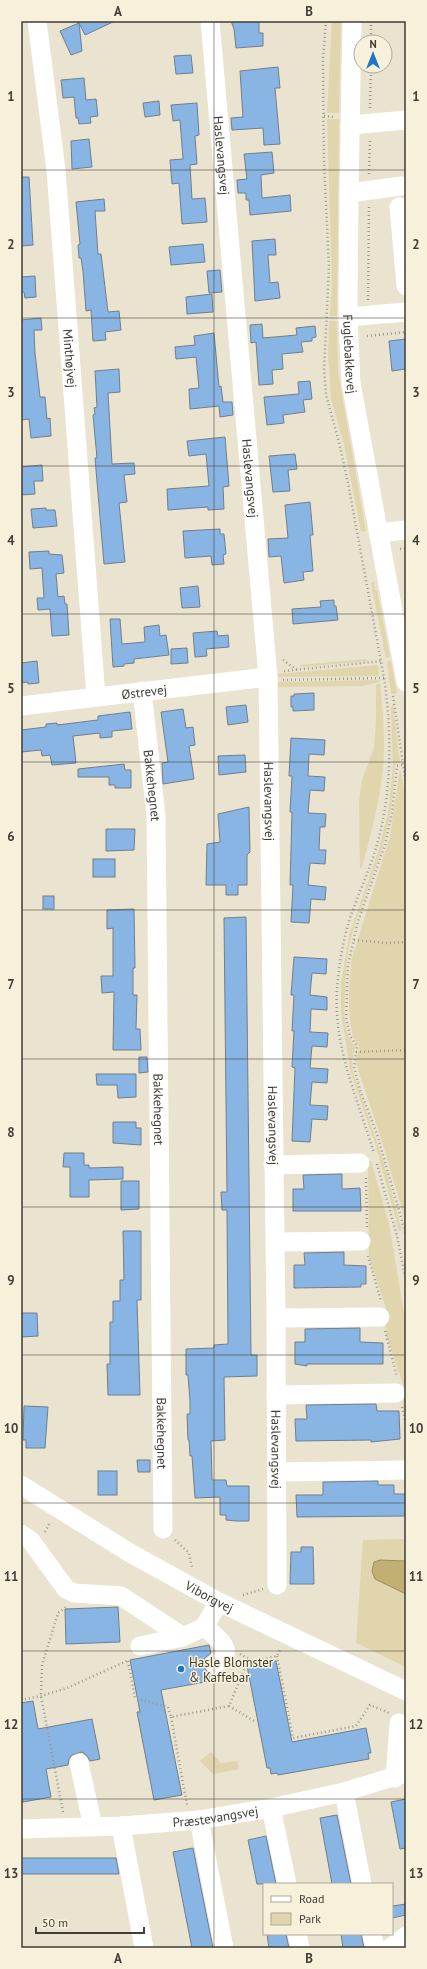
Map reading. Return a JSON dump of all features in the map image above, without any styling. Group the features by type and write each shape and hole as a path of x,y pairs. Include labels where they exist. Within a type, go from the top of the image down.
{"street":[{"name":"Minthøjvej","path":"37,21 56,170 96,697"},
{"name":"Haslevangsvej","path":"210,21 268,675 276,1318 277,1585"},
{"name":"Fuglebakkevej","path":"352,21 348,317 351,383 406,682"},
{"path":"350,125 406,120"},
{"path":"349,193 401,186"},
{"path":"399,207 406,286"},
{"path":"348,317 406,312"},
{"path":"378,533 406,530"},
{"name":"Østrevej","path":"21,706 268,675"},
{"name":"Bakkehegnet","path":"142,691 151,764 156,824 163,1528"},
{"path":"273,1165 363,1169"},
{"path":"275,1242 365,1242"},
{"path":"276,1318 382,1316"},
{"path":"276,1395 399,1392"},
{"path":"277,1472 406,1470"},
{"name":"Viborgvej","path":"21,1485 57,1509 130,1553 219,1602 406,1691"},
{"path":"27,1539 66,1589 74,1593 121,1596 183,1637"},
{"path":"140,1646 183,1637 204,1627 219,1602"},
{"path":"204,1627 220,1638 224,1646 225,1654 221,1660 214,1664"},
{"path":"396,1719 401,1776"},
{"path":"79,1763 93,1827"},
{"name":"Præstevangsvej","path":"21,1829 121,1826 195,1820 271,1808 344,1792 401,1776"},
{"path":"344,1792 362,1883"},
{"path":"271,1808 287,1883"},
{"path":"195,1820 224,1948"},
{"path":"121,1826 144,1948"},
{"path":"297,1935 300,1948"},
{"path":"372,1935 374,1948"},
{"path":"390,1948 406,1936"}],"path":[{"path":"326,21 323,59 324,154 328,267 324,376 326,394 348,483 384,678 387,697 389,748 388,792 378,841 350,919 344,941 338,978 337,1006 342,1050 348,1076 387,1197 406,1281"},
{"path":"371,21 371,34"},
{"path":"367,336 406,332"},
{"path":"400,549 406,548"},
{"path":"268,675 381,662 401,657"},
{"path":"268,675 278,680 384,678"},
{"path":"393,696 406,784"},
{"path":"402,765 398,766 392,813 385,845 358,921 348,965 346,1018 350,1036 357,1046 354,1067 377,1134 406,1235"},
{"path":"354,940 386,943 406,942"},
{"path":"356,1052 406,1050"},
{"path":"363,1169 365,1242 406,1424"},
{"path":"27,1539 44,1534 57,1509"},
{"path":"163,1528 189,1553 192,1568 184,1582"},
{"path":"219,1602 277,1585"},
{"path":"66,1589 66,1607 58,1613 42,1665 41,1696 66,1828"},
{"path":"287,1634 277,1656 293,1738 356,1726 370,1705 396,1719"},
{"path":"21,1700 67,1688 128,1662 140,1646"},
{"path":"229,1706 247,1663 277,1656"},
{"path":"128,1662 135,1698 168,1707 195,1820"},
{"path":"170,1717 229,1706 254,1721"}],"green space":[{"path":"332,21 341,21 339,113 327,113"},
{"path":"327,119 339,119 337,316 330,316 332,281"},
{"path":"329,321 337,321 338,372 366,531 361,532 344,444 331,399 328,354"},
{"path":"374,582 375,590 377,590 390,657 386,658 371,583"},
{"path":"367,659 367,661 301,667 300,665"},
{"path":"391,661 397,693 391,694 387,662"},
{"path":"378,665 379,676 278,677 278,674"},
{"path":"380,680 380,682 362,686 278,687 278,682"},
{"path":"380,683 383,714 384,760 374,822 362,867 360,868 359,802 362,780 374,748 376,685"},
{"path":"393,704 400,763 395,764 391,808 386,834 357,917 349,946 346,972 345,1023 348,1035 355,1047 352,1061 353,1073 383,1160 402,1231 399,1231 375,1143 351,1074 341,1013 341,983 349,936 378,852 388,813 393,766 391,707"},
{"path":"400,768 406,800 406,1223 381,1138 356,1063 359,1047 352,1033 349,1005 349,986 352,958 390,836"},
{"path":"368,1161 371,1161 389,1224 406,1325 406,1419 403,1410 403,1384 386,1335 386,1308 369,1257"},
{"path":"406,1539 406,1667 356,1643 363,1540"},
{"path":"211,1752 221,1763 237,1761 239,1769 213,1774 200,1761"}],"shaded area":[{"path":"380,1560 406,1561 406,1594 375,1579 372,1571 374,1562"}],"building":[{"path":"78,21 115,21 85,35"},
{"path":"231,21 259,21 259,33 263,33 263,46 236,48 234,29"},
{"path":"79,23 82,51 71,55 60,31"},
{"path":"191,55 193,73 176,74 174,56"},
{"path":"278,67 280,88 275,88 280,144 264,145 263,128 232,130 231,118 243,117 240,71"},
{"path":"84,78 86,100 96,99 98,116 90,117 91,123 79,124 78,118 76,118 74,97 63,98 61,80"},
{"path":"159,101 160,115 145,117 143,103"},
{"path":"197,103 199,135 195,136 197,164 190,165 192,199 205,198 207,222 182,224 179,183 172,184 170,160 183,159 180,120 173,121 171,105"},
{"path":"89,139 92,167 72,169 71,141"},
{"path":"272,152 274,173 261,175 262,198 290,195 291,211 250,215 249,200 246,200 246,193 238,193 237,180 247,179 244,154"},
{"path":"21,177 29,177 33,245 21,246"},
{"path":"104,199 105,211 95,211 98,254 101,254 108,312 119,311 121,330 105,332 106,340 93,341 91,310 86,311 83,271 81,258 79,258 78,245 80,244 76,202"},
{"path":"275,239 276,255 268,255 270,283 278,282 280,298 255,301 252,241"},
{"path":"203,244 205,262 171,265 169,247"},
{"path":"220,270 222,292 209,293 207,271"},
{"path":"35,276 36,297 25,298 24,292 21,292 21,277"},
{"path":"212,294 213,312 187,314 186,297"},
{"path":"41,318 42,330 34,330 35,353 40,397 45,397 47,419 50,418 51,436 31,438 29,419 21,420 21,320"},
{"path":"262,324 263,338 297,335 296,328 315,326 316,337 312,338 312,341 301,342 303,352 282,354 283,369 272,370 273,384 259,385 256,342 251,343 250,325"},
{"path":"214,333 219,387 221,386 223,402 232,402 233,415 220,417 219,406 190,409 189,389 199,388 196,357 176,359 175,347 195,345 194,336"},
{"path":"406,339 406,369 392,371 389,341"},
{"path":"119,369 120,392 108,393 112,464 134,463 135,474 124,475 127,502 119,503 125,562 104,564 95,458 97,458 93,415 95,414 94,408 97,407 95,371"},
{"path":"310,381 312,399 303,400 305,412 283,415 284,423 267,425 264,397 299,394 298,382"},
{"path":"225,437 229,486 223,487 224,509 208,510 208,507 168,510 167,489 209,486 206,454 189,456 187,441"},
{"path":"295,454 297,469 288,470 290,491 273,492 269,456"},
{"path":"42,465 43,481 34,481 35,494 21,495 21,467"},
{"path":"310,502 313,535 310,535 313,571 303,572 304,580 284,583 281,556 269,557 268,539 288,538 285,505"},
{"path":"46,508 46,510 55,510 57,526 33,528 31,509"},
{"path":"220,529 220,534 224,534 226,554 223,555 224,564 212,565 211,556 185,558 183,531"},
{"path":"49,551 49,554 62,555 64,573 56,574 58,597 64,596 65,604 67,604 69,635 52,636 50,609 38,610 37,598 44,598 42,568 30,569 29,552"},
{"path":"198,586 200,607 182,608 180,588"},
{"path":"334,600 338,620 293,624 292,609 321,607 320,601"},
{"path":"110,619 120,619 122,644 145,642 144,627 159,625 160,636 166,635 169,655 134,659 134,663 113,667"},
{"path":"217,631 218,636 228,635 229,647 206,649 207,656 195,657 193,633"},
{"path":"187,648 188,663 171,664 171,649"},
{"path":"37,661 39,683 21,683 21,663"},
{"path":"314,693 314,710 293,711 293,707 291,707 291,696 294,696 294,694"},
{"path":"246,705 248,722 228,725 226,707"},
{"path":"183,709 186,728 193,727 195,745 189,746 194,779 163,784 162,763 168,762 161,712"},
{"path":"130,712 132,729 112,731 112,737 100,738 100,733 73,736 76,763 52,765 50,755 42,756 41,750 21,752 21,730 46,727 46,724 57,723 57,725 98,720 98,716"},
{"path":"291,738 325,740 324,755 309,754 308,776 325,777 324,791 310,790 308,813 326,814 325,827 320,827 319,850 326,850 325,864 310,863 308,885 326,887 325,900 311,899 309,923 291,922 293,885 290,885 292,812 290,812 292,776 289,776"},
{"path":"245,755 246,772 219,775 218,756"},
{"path":"124,764 125,770 131,770 131,788 115,788 115,785 109,785 109,777 78,777 78,769"},
{"path":"249,807 250,852 247,855 247,885 238,885 238,895 226,895 226,885 206,885 207,844 220,842 218,814"},
{"path":"106,829 135,829 134,850 106,851"},
{"path":"93,859 115,859 115,877 93,877"},
{"path":"43,896 54,896 54,909 43,909"},
{"path":"134,909 135,968 133,968 133,995 137,995 136,1029 140,1029 141,1050 113,1050 114,992 102,993 101,976 113,976 113,928 107,929 107,910"},
{"path":"246,917 251,1355 257,1355 257,1376 224,1377 225,1440 211,1441 212,1480 226,1480 227,1486 249,1486 249,1521 236,1521 226,1520 226,1515 220,1515 220,1497 195,1498 192,1456 190,1456 188,1440 187,1414 190,1414 190,1401 188,1375 186,1375 186,1349 214,1348 214,1345 228,1344 227,1210 222,1210 221,1192 227,1192 224,918"},
{"path":"294,957 327,959 326,974 312,973 310,995 327,997 327,1010 311,1009 310,1032 328,1033 327,1047 312,1046 310,1068 328,1069 327,1083 312,1082 310,1105 328,1106 327,1120 312,1119 310,1142 292,1141 295,1068 292,1067 294,995 291,995"},
{"path":"139,1057 147,1057 148,1072 139,1073"},
{"path":"96,1074 136,1074 136,1097 118,1098 117,1085 97,1085"},
{"path":"113,1122 136,1122 136,1128 141,1128 141,1145 113,1143"},
{"path":"64,1153 84,1153 84,1165 89,1165 89,1168 123,1167 123,1179 89,1180 89,1197 70,1197 70,1167 63,1167"},
{"path":"342,1174 342,1189 360,1188 361,1211 293,1211 293,1189 304,1189 303,1175"},
{"path":"121,1181 139,1181 139,1209 121,1210"},
{"path":"123,1231 141,1231 141,1300 137,1300 140,1395 108,1395 107,1364 110,1364 110,1322 113,1322 113,1301 120,1301 120,1280 124,1280"},
{"path":"344,1252 344,1265 366,1266 366,1284 361,1284 361,1287 294,1288 294,1265 305,1265 304,1253"},
{"path":"21,1313 37,1313 38,1336 21,1337"},
{"path":"360,1328 360,1342 383,1343 383,1364 307,1364 307,1366 295,1364 295,1342 305,1342 305,1329"},
{"path":"376,1404 377,1411 399,1411 400,1439 371,1442 371,1440 296,1441 295,1419 307,1419 306,1405"},
{"path":"24,1406 48,1407 45,1448 26,1448 26,1440 23,1440"},
{"path":"137,1460 150,1460 150,1472 138,1472"},
{"path":"98,1471 117,1471 117,1495 98,1495"},
{"path":"378,1481 378,1485 394,1485 394,1494 406,1494 406,1516 297,1517 296,1495 323,1495 323,1482"},
{"path":"301,1547 313,1547 314,1584 290,1584 291,1552 301,1552"},
{"path":"118,1607 120,1642 66,1644 65,1609"},
{"path":"209,1645 211,1653 204,1659 203,1665 209,1674 215,1675 216,1680 161,1690 182,1795 154,1800 137,1712 140,1712 130,1660"},
{"path":"276,1661 292,1742 366,1728 371,1753 368,1753 369,1759 278,1775 277,1773 271,1774 270,1768 267,1768 247,1666"},
{"path":"33,1701 38,1729 92,1719 100,1759 90,1761 82,1752 72,1755 69,1759 68,1765 46,1769 51,1797 23,1802 21,1791 21,1703"},
{"path":"406,1799 406,1848 400,1849 391,1802"},
{"path":"337,1815 351,1883 332,1883 320,1818"},
{"path":"266,1836 276,1883 257,1884 248,1840"},
{"path":"193,1848 213,1948 192,1948 173,1852"},
{"path":"21,1858 116,1858 119,1874 21,1874"},
{"path":"406,1904 406,1915 393,1918 393,1906"},
{"path":"267,1935 286,1935 289,1948 269,1948"},
{"path":"341,1935 361,1935 364,1948 343,1948"}],"place":[{"name":"Hasle Blomster & Kaffebar","path":"181,1669"}]}
